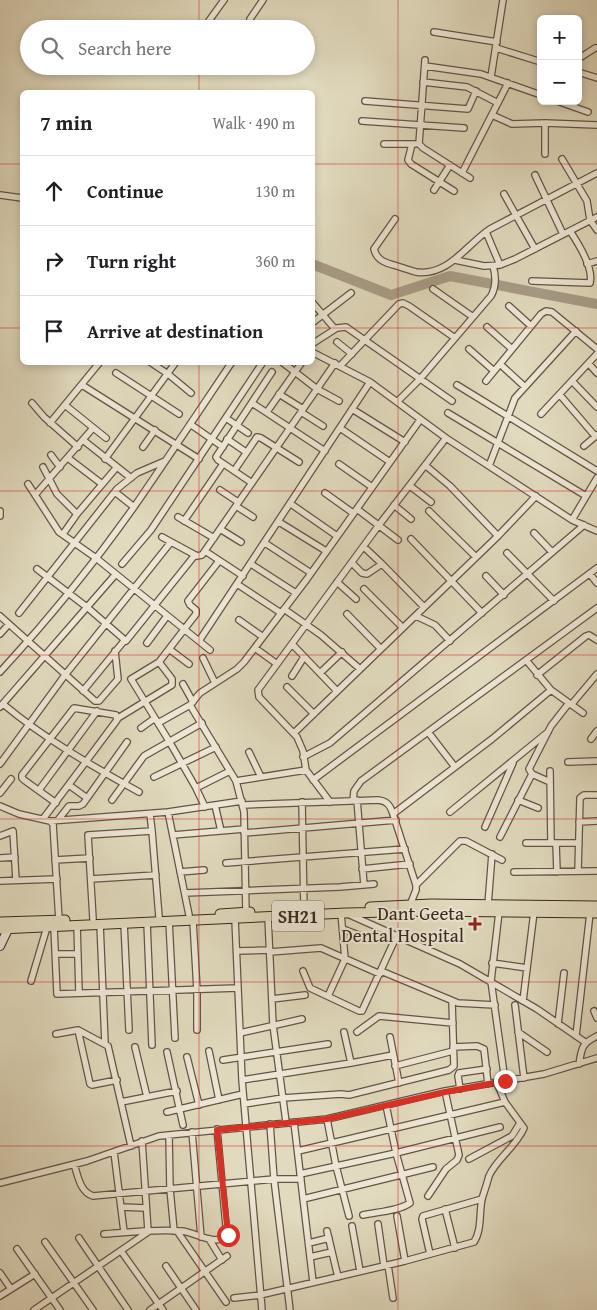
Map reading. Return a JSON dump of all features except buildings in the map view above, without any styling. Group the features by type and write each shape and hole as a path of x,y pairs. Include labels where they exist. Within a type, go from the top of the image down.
{"main road":[{"name":"SH21","path":"0,922 6,927 97,922 159,916 235,919 344,913 410,905 597,906"},
{"name":"SH21","path":"6,927 77,925 97,922 169,922 246,912 304,910 371,909 593,913"}],"street":[{"path":"210,20 224,0"},
{"path":"250,20 263,0"},
{"path":"492,77 503,0"},
{"path":"434,32 496,45 537,60"},
{"path":"582,56 595,48"},
{"path":"454,191 411,164 408,160 416,144 420,126 425,63 492,77 537,94"},
{"path":"582,73 597,78"},
{"path":"423,82 467,88 498,103"},
{"path":"462,173 508,83"},
{"path":"365,101 468,109 476,91"},
{"path":"569,105 588,112"},
{"path":"492,115 512,124 597,125"},
{"path":"362,121 464,128"},
{"path":"544,123 545,154"},
{"path":"384,144 416,144 470,178"},
{"path":"562,159 588,205 590,220 597,230"},
{"path":"434,190 450,165"},
{"path":"395,219 374,249 378,258 384,262 417,272 436,270 455,260 486,232 597,173"},
{"path":"535,175 563,234"},
{"path":"504,194 535,249"},
{"path":"0,195 20,198"},
{"path":"455,260 492,266 500,265 597,217"},
{"path":"532,281 590,283 592,280 582,249 570,231"},
{"path":"486,232 500,265"},
{"path":"587,264 597,261"},
{"path":"397,402 420,379 491,296 494,290 495,275 492,266"},
{"path":"433,289 473,317"},
{"path":"315,320 351,293"},
{"path":"162,537 195,555 199,556 205,552 317,389 337,364 352,354 399,304 403,303 409,306 455,338"},
{"path":"315,306 335,329"},
{"path":"508,306 531,326"},
{"path":"486,381 541,314 546,311 552,312 597,349"},
{"path":"315,342 335,329 346,327 452,401"},
{"path":"487,327 512,349"},
{"path":"489,466 515,398 576,332"},
{"path":"337,342 352,354"},
{"path":"469,349 494,371"},
{"path":"315,353 370,382 446,438 572,520 596,530"},
{"path":"541,414 597,354"},
{"path":"500,364 525,387"},
{"path":"588,364 597,373"},
{"path":"50,423 98,365"},
{"path":"154,365 191,393"},
{"path":"106,459 174,365"},
{"path":"0,672 96,558 134,507 230,365"},
{"path":"122,564 151,530 261,365"},
{"path":"285,365 317,389 340,401"},
{"path":"267,412 300,365"},
{"path":"252,483 216,459 272,372"},
{"path":"116,373 179,414"},
{"path":"572,381 597,407"},
{"path":"199,641 370,382"},
{"path":"82,385 199,459"},
{"path":"457,385 597,471"},
{"path":"279,394 323,426"},
{"path":"560,395 596,435 584,446"},
{"path":"252,402 325,451"},
{"path":"32,403 50,423 78,447"},
{"path":"65,405 106,438"},
{"path":"352,409 405,442"},
{"path":"448,413 586,496"},
{"path":"226,418 248,433"},
{"path":"141,728 192,704 200,693 240,666 311,573 420,420"},
{"path":"190,424 223,447"},
{"path":"35,495 93,428"},
{"path":"340,428 390,462"},
{"path":"143,447 155,430"},
{"path":"234,471 257,437 300,462"},
{"path":"330,802 306,770 301,745 294,733 258,694 261,686 306,624 446,438"},
{"path":"83,440 131,478"},
{"path":"227,440 246,452"},
{"path":"50,455 60,467"},
{"path":"68,458 102,484"},
{"path":"18,613 76,544 115,492 145,469 165,461"},
{"path":"214,538 181,519 223,464"},
{"path":"339,464 372,487"},
{"path":"425,465 450,486 498,536"},
{"path":"43,467 62,500 77,514"},
{"path":"62,534 116,468"},
{"path":"572,520 597,478"},
{"path":"28,484 62,534 96,558 133,590 210,650"},
{"path":"410,486 431,502"},
{"path":"220,490 253,517"},
{"path":"115,492 134,507"},
{"path":"324,493 379,525 398,540"},
{"path":"294,733 498,536 536,496"},
{"path":"291,504 337,536"},
{"path":"394,505 411,519"},
{"path":"0,511 0,516"},
{"path":"429,511 476,557"},
{"path":"279,522 326,551"},
{"path":"303,757 330,743 584,525"},
{"path":"220,529 241,542"},
{"path":"534,533 552,552"},
{"path":"411,538 482,613"},
{"path":"0,764 66,675 171,542"},
{"path":"265,543 311,573"},
{"path":"364,546 424,608"},
{"path":"205,552 243,576"},
{"path":"507,553 554,601"},
{"path":"83,690 124,641 128,640 195,555"},
{"path":"205,807 182,763 131,678 159,662 184,630 197,612 188,601 219,561"},
{"path":"352,563 362,573 366,574 382,564"},
{"path":"251,564 296,593"},
{"path":"313,780 597,568"},
{"path":"37,569 88,608 124,641"},
{"path":"115,574 88,608 2,706 68,751 139,792"},
{"path":"590,574 597,584"},
{"path":"486,576 504,595"},
{"path":"337,582 356,599"},
{"path":"238,584 306,624 342,652 360,669"},
{"path":"364,588 403,628"},
{"path":"364,885 354,791 361,781 597,608"},
{"path":"346,614 381,649"},
{"path":"0,616 97,702 116,682 118,676 116,651"},
{"path":"147,643 167,616"},
{"path":"416,616 435,625 450,641"},
{"path":"240,620 263,637"},
{"path":"0,634 9,624"},
{"path":"537,674 586,636 589,635 597,640"},
{"path":"292,644 337,691"},
{"path":"254,648 277,664"},
{"path":"169,649 188,664"},
{"path":"320,673 342,652"},
{"path":"292,676 304,657"},
{"path":"203,658 215,683"},
{"path":"526,660 551,690 583,713"},
{"path":"43,819 118,718 168,688 173,683 159,662"},
{"path":"500,837 532,774 531,764 551,726 597,674"},
{"path":"182,684 202,724 236,781 242,803 246,912"},
{"path":"287,687 314,714"},
{"path":"173,835 359,824 394,817 551,690"},
{"path":"56,803 24,780 22,775 74,708 116,715 118,718"},
{"path":"39,790 97,711"},
{"path":"112,800 144,756 202,724"},
{"path":"428,732 455,767"},
{"path":"450,812 548,732"},
{"path":"591,739 597,732"},
{"path":"58,820 68,806 79,806 87,798 127,742"},
{"path":"154,776 216,747"},
{"path":"249,752 261,777"},
{"path":"485,827 514,760"},
{"path":"568,762 597,762"},
{"path":"236,781 306,770"},
{"path":"196,788 230,771"},
{"path":"550,771 557,872"},
{"path":"532,774 550,782"},
{"path":"0,793 11,779"},
{"path":"69,785 87,798"},
{"path":"578,871 581,796 597,795"},
{"path":"518,800 538,808"},
{"path":"0,806 18,814 58,820 150,814 242,803 385,801 390,806 416,885 410,905"},
{"path":"302,802 304,910"},
{"path":"215,805 221,831"},
{"path":"168,812 184,893 191,918 197,990 197,1030"},
{"path":"150,814 159,916"},
{"path":"50,820 53,824 57,879 53,925 56,992 60,994 79,994 238,988"},
{"path":"579,822 597,821"},
{"path":"0,836 14,831 16,880"},
{"path":"105,1043 103,992 88,835 152,831"},
{"path":"416,885 460,841 466,841 502,860"},
{"path":"526,843 579,843"},
{"path":"226,863 405,849"},
{"path":"488,905 492,854"},
{"path":"0,858 15,857"},
{"path":"55,860 90,858"},
{"path":"362,869 410,864"},
{"path":"180,872 204,870"},
{"path":"514,872 597,871"},
{"path":"91,879 156,875"},
{"path":"0,881 57,879"},
{"path":"184,893 374,884"},
{"path":"499,912 491,981 505,1081"},
{"path":"525,1002 534,912"},
{"path":"328,996 345,959 344,913 460,964 525,1002 585,1042"},
{"path":"576,1036 593,913"},
{"path":"268,917 273,1025 286,1122"},
{"path":"235,919 242,1080 262,1310"},
{"path":"147,922 152,1045"},
{"path":"169,922 174,1038"},
{"path":"124,923 128,1030"},
{"path":"31,981 53,925"},
{"path":"77,925 79,994"},
{"path":"0,946 6,927"},
{"path":"343,929 361,936"},
{"path":"303,971 310,988 359,1011 362,1010 397,935"},
{"path":"237,951 321,948 452,1001 464,1004 495,1005"},
{"path":"55,954 78,954"},
{"path":"492,963 527,968"},
{"path":"558,1024 564,973"},
{"path":"272,998 304,995"},
{"path":"244,1104 283,1098 349,1095 449,1070 454,1066 452,1001"},
{"path":"524,1078 518,1032 512,1005 525,1002"},
{"path":"594,1011 597,1018"},
{"path":"356,1032 379,1016 453,1023"},
{"path":"240,1033 302,1019"},
{"path":"78,1030 90,1084 116,1080"},
{"path":"56,1034 78,1030 105,1043 110,1049 131,1146"},
{"path":"344,1032 351,1064"},
{"path":"518,1032 547,1052"},
{"path":"579,1064 585,1042 597,1036"},
{"path":"390,1037 398,1083"},
{"path":"223,1060 328,1044"},
{"path":"136,1047 147,1097"},
{"path":"395,1066 453,1049 482,1047 485,1051 488,1084"},
{"path":"209,1051 219,1100"},
{"path":"168,1052 183,1125"},
{"path":"242,1080 351,1064 393,1054"},
{"path":"187,1057 199,1105"},
{"path":"0,1183 74,1164 142,1141 169,1135 327,1119 445,1092 524,1078 597,1058"},
{"path":"460,1089 459,1073 487,1070"},
{"path":"234,1298 260,1295 471,1244 476,1238 482,1199 492,1170 522,1134 524,1128 505,1102 497,1082"},
{"path":"121,1102 177,1091"},
{"path":"428,1196 444,1172 457,1160 459,1155 445,1092"},
{"path":"167,1112 243,1094"},
{"path":"298,1150 391,1130 505,1102"},
{"path":"363,1215 409,1204 386,1105"},
{"path":"327,1119 336,1166 349,1216"},
{"path":"294,1122 313,1282"},
{"path":"469,1159 512,1136 520,1123"},
{"path":"270,1124 274,1179 290,1310"},
{"path":"74,1164 83,1191 87,1194 93,1196 144,1192 301,1176 500,1127"},
{"path":"104,1234 149,1230 176,1231 209,1239 227,1237 217,1130"},
{"path":"192,1132 201,1237"},
{"path":"169,1135 170,1189 176,1231 226,1302"},
{"path":"142,1141 144,1192 149,1230"},
{"path":"114,1152 124,1232"},
{"path":"303,1198 433,1167"},
{"path":"430,1254 422,1218 424,1215 482,1199"},
{"path":"120,1207 146,1208"},
{"path":"445,1209 455,1248"},
{"path":"397,1216 406,1261"},
{"path":"378,1224 393,1298"},
{"path":"352,1226 360,1271"},
{"path":"34,1310 149,1230"},
{"path":"327,1231 338,1277"},
{"path":"79,1238 128,1310"},
{"path":"309,1243 328,1238"},
{"path":"150,1310 225,1258 209,1239"},
{"path":"45,1242 93,1310"},
{"path":"17,1249 60,1310"},
{"path":"121,1251 164,1310"},
{"path":"310,1257 332,1252"},
{"path":"166,1266 196,1310"},
{"path":"0,1273 11,1289"},
{"path":"0,1296 35,1274"}],"waterway":[{"path":"315,265 391,295 450,276 597,304"}],"place":[{"name":"Dant Geeta Dental Hospital","path":"475,924"}],"route":[{"path":"228,1235 217,1130 327,1119 445,1092 505,1081"}]}
